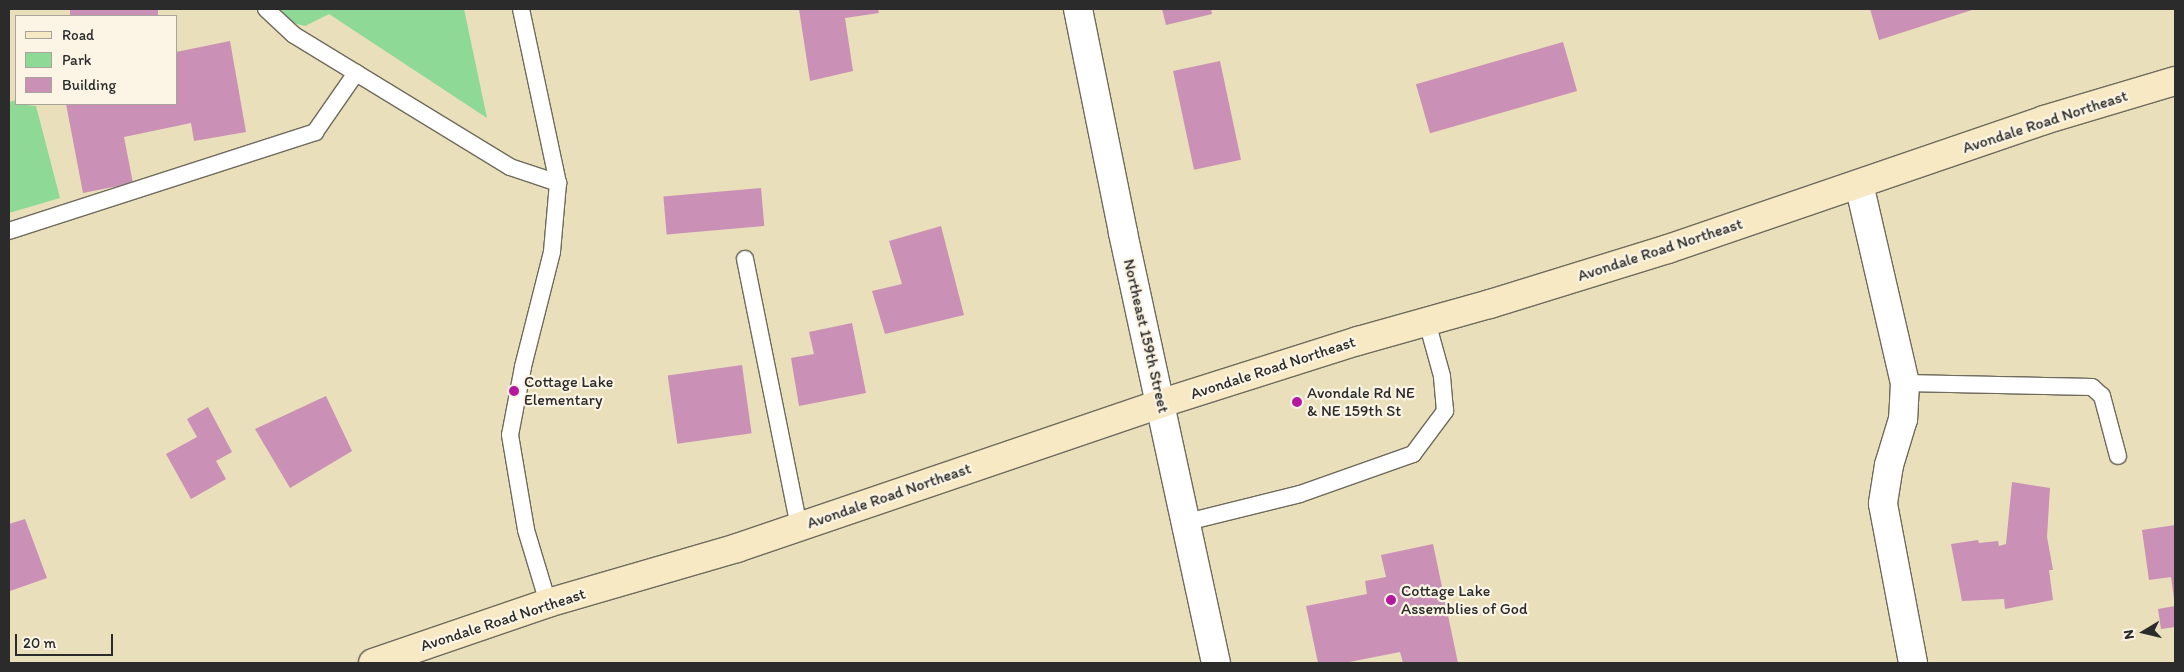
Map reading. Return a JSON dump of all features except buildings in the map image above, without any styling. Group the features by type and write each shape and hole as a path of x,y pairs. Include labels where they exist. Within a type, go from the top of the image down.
{"main road":[{"name":"Avondale Road Northeast","path":"373,663 548,603 799,527 1162,403 1668,249 2044,120 2175,81"}],"street":[{"name":"Northeast 159th Street","path":"1078,9 1123,234 1162,403 1216,663"},
{"path":"1859,184 1905,383 1903,419 1889,465 1884,504 1913,663"}],"lane":[{"path":"266,9 294,35 510,166 558,183"},
{"path":"521,9 558,183 552,252 523,367 510,435 526,530 548,603"},
{"path":"9,231 315,132 356,73"},
{"path":"746,259 799,527"},
{"path":"1187,522 1300,494 1414,454 1445,411 1442,376 1427,322"},
{"path":"1905,383 2092,386 2102,396 2118,456"}],"green space":[{"path":"280,9 464,9 487,118 329,14 305,26 293,23"},
{"path":"15,100 15,105 36,106 60,198 9,213 9,102"}],"place":[{"name":"Cottage Lake Elementary","path":"514,391"},
{"name":"Avondale Rd NE & NE 159th St","path":"1297,402"},
{"name":"Cottage Lake Assemblies of God","path":"1391,600"}]}
